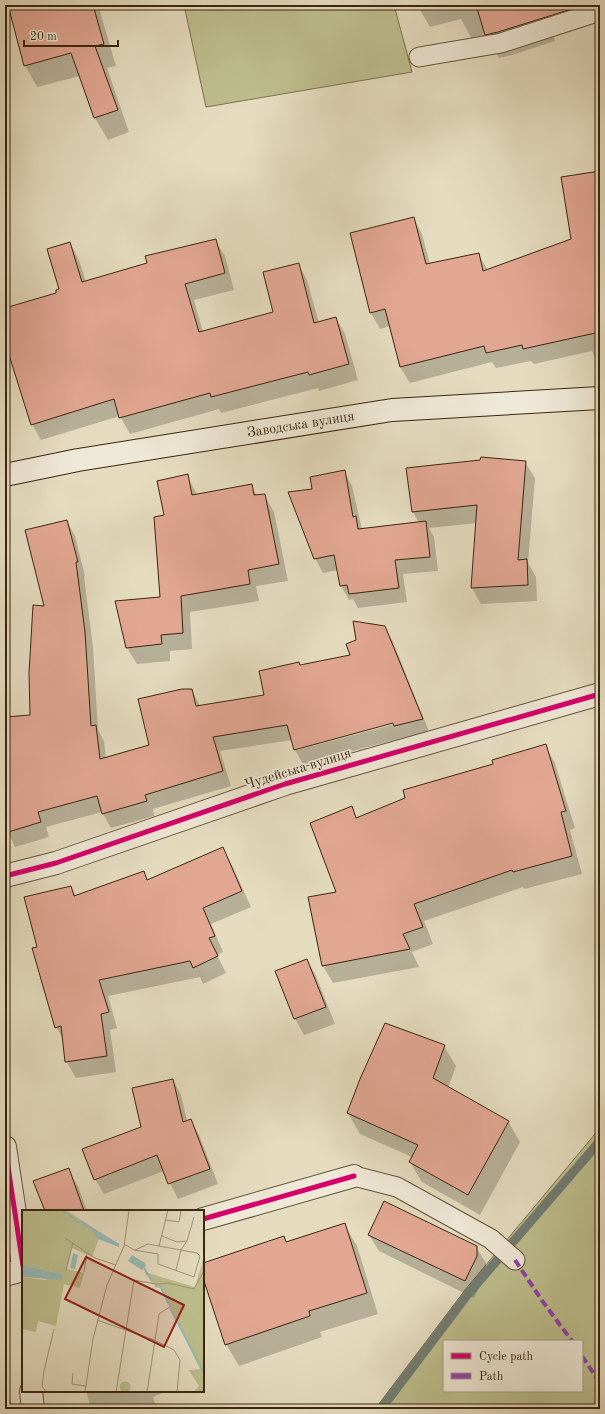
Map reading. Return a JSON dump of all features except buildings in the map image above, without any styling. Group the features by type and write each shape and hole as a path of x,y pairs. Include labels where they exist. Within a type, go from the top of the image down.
{"street":[{"name":"Заводська вулиця","path":"5,475 78,460 392,410 600,398"},
{"name":"Чудейська вулиця","path":"5,876 56,863 285,784 600,694"},
{"path":"5,1147 22,1259"},
{"path":"204,1219 354,1176"},
{"path":"5,1275 22,1270"},
{"path":"31,1392 32,1409"}],"lane":[{"path":"419,57 501,43 600,12"},
{"path":"354,1176 397,1187 491,1239 515,1260"}],"green space":[{"path":"184,5 394,5 412,72 206,107"},
{"path":"600,1128 600,1409 375,1409 465,1290"}],"waterway":[{"path":"381,1409 468,1294 600,1141"}],"marked path":[{"path":"515,1260 543,1302 571,1340"},
{"path":"583,1358 596,1377 600,1380"}],"cycle path":[{"path":"5,876 56,863 285,784 600,694"},
{"path":"5,1147 22,1259"},
{"path":"204,1219 354,1176"}]}
